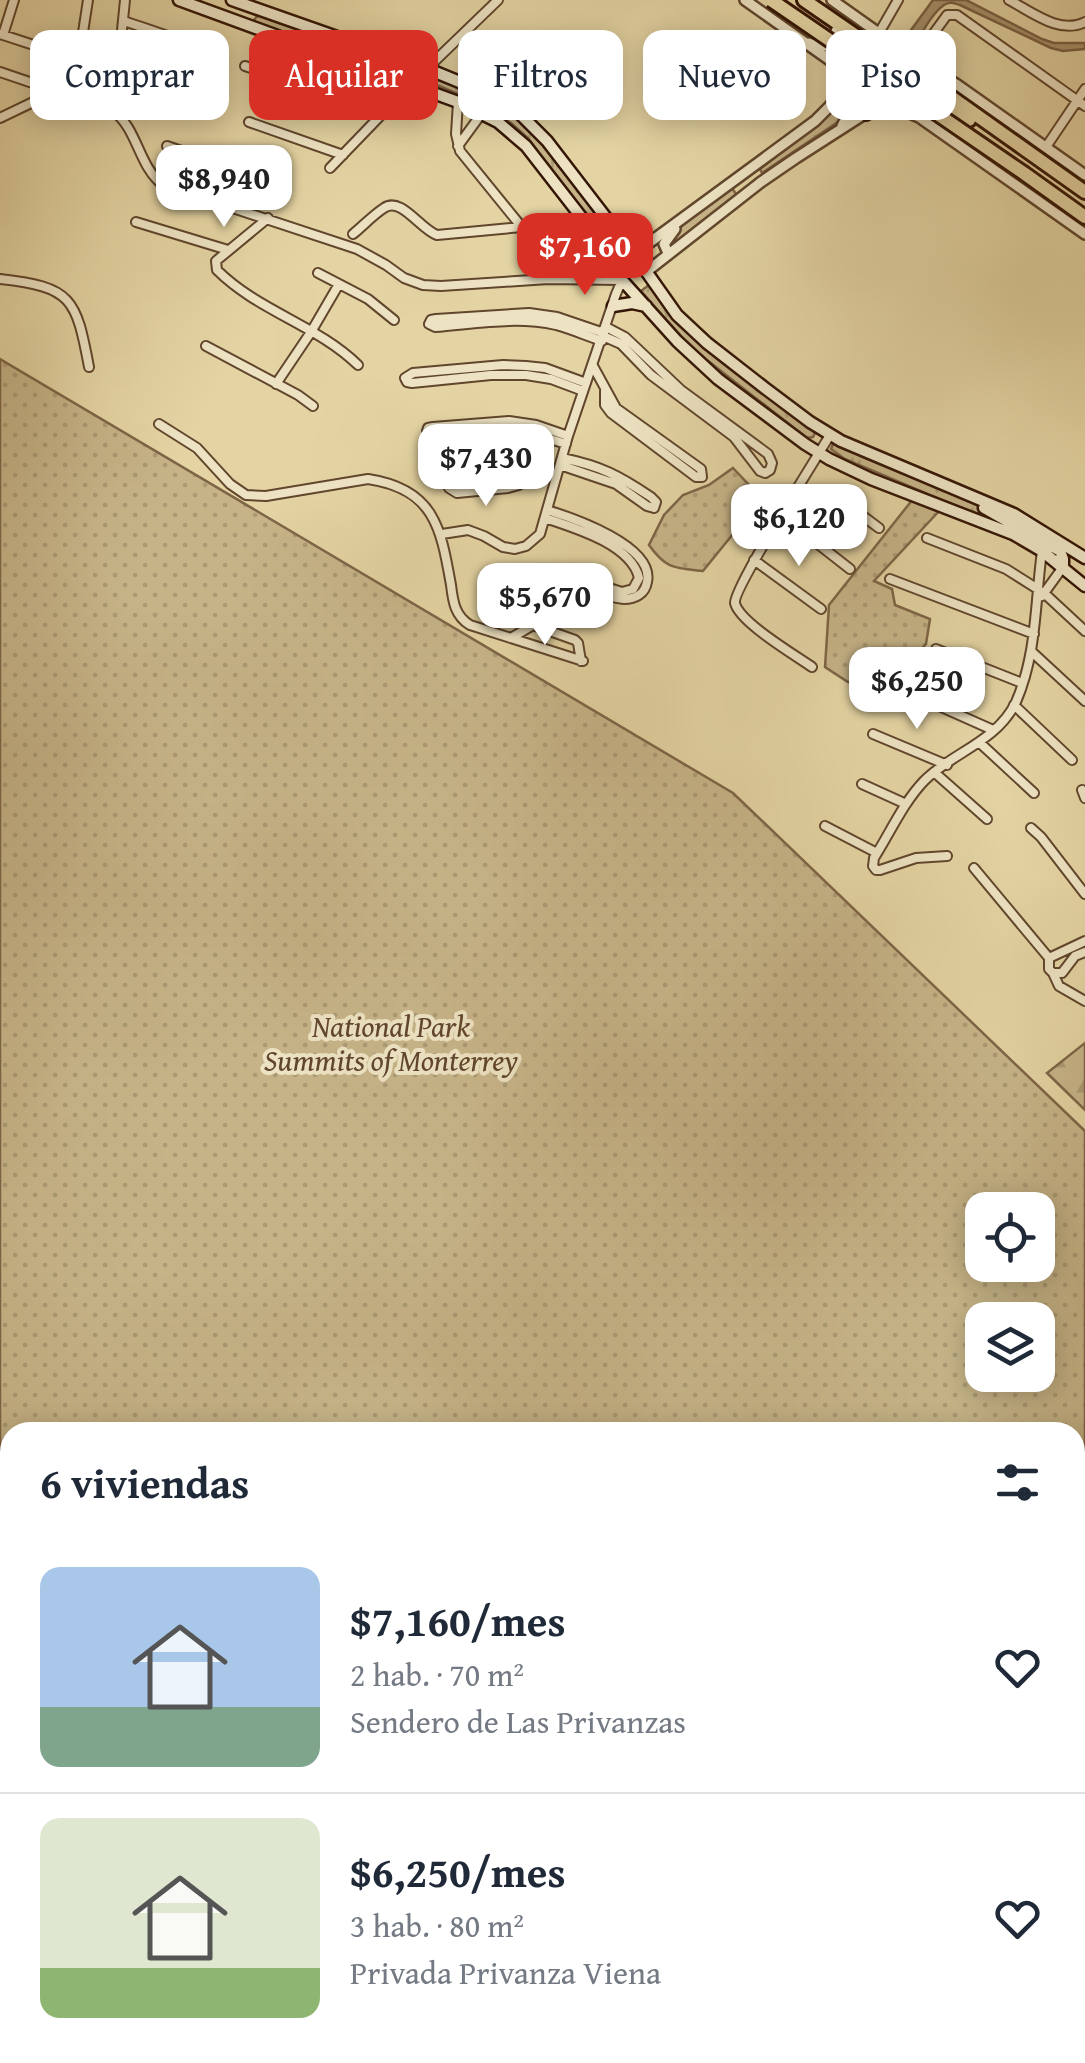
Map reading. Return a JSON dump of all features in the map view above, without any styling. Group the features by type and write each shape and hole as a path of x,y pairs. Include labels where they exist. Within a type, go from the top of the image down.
{"highway":[{"path":"770,0 1085,217"},
{"path":"794,0 835,30"},
{"path":"804,0 1085,192"},
{"path":"956,112 1013,148 1024,149"},
{"path":"1029,178 1085,231"}],"main road":[{"path":"179,0 258,30"},
{"path":"240,1 321,30"},
{"path":"438,72 518,112 539,132 677,315 766,390 830,435 1014,514 1085,558"},
{"path":"438,95 458,102"},
{"path":"492,120 518,138 589,227 625,283 709,372 819,454 871,479 988,523 1042,552 1085,586"},
{"path":"542,166 553,165 559,158"},
{"path":"554,182 571,174"},
{"path":"625,283 639,284 648,274"},
{"path":"615,301 646,306"},
{"path":"660,322 666,314 677,315"},
{"path":"978,499 984,508 1060,551 1062,567"}],"street":[{"path":"14,0 2,34 30,43"},
{"path":"83,30 88,0"},
{"path":"124,21 202,50 210,64 210,92 204,100 196,101 120,75 125,0"},
{"path":"438,58 498,0"},
{"path":"746,0 787,30"},
{"path":"832,0 875,30"},
{"path":"881,30 898,0"},
{"path":"1009,0 1057,24 1074,27 1085,22"},
{"path":"228,19 240,1"},
{"path":"936,30 947,15 957,15 1081,103"},
{"path":"0,72 30,83"},
{"path":"956,84 1085,175"},
{"path":"1046,147 1081,103 1085,89"},
{"path":"458,102 458,146 465,159 551,263"},
{"path":"0,118 30,104"},
{"path":"634,254 826,110"},
{"path":"122,120 158,181 356,249 410,281 440,286 548,279 625,283 585,387 543,528 536,539 521,548 503,546 468,530 442,534"},
{"path":"330,168 377,120"},
{"path":"458,146 476,120"},
{"path":"840,128 844,120"},
{"path":"648,274 668,253 762,182 854,120"},
{"path":"923,120 1085,231"},
{"path":"248,122 343,155"},
{"path":"456,123 470,128"},
{"path":"167,146 278,184"},
{"path":"762,182 756,168 764,160"},
{"path":"216,201 229,168"},
{"path":"353,234 392,204 427,232 437,235 522,226"},
{"path":"268,218 216,261 217,270 239,290 338,348 358,365"},
{"path":"668,253 664,242 683,219"},
{"path":"136,222 228,250"},
{"path":"548,279 612,264"},
{"path":"318,273 368,299 394,320"},
{"path":"0,279 43,285 61,294 77,316 90,367"},
{"path":"607,281 612,284 615,301"},
{"path":"276,384 339,284"},
{"path":"521,317 434,327 429,324 436,319 521,317 558,317 604,334 625,337 679,393 740,443 760,471 770,470 768,454 679,393"},
{"path":"206,346 313,406"},
{"path":"593,366 611,413 701,469 702,477 696,477 652,439"},
{"path":"449,374 545,368 585,387"},
{"path":"475,428 426,431 437,435 475,428 509,421 567,440"},
{"path":"159,424 197,448 230,484 246,494 266,496 357,480 381,481 405,490 431,515 442,534 454,606 460,618 470,625 582,661 578,643 538,626 511,638"},
{"path":"522,478 457,483 449,488 456,492 519,485 522,478 535,429"},
{"path":"812,667 747,620 736,604 736,596 830,435"},
{"path":"561,461 614,472 651,497 656,506 650,508 609,480 561,461"},
{"path":"799,488 838,498 879,528"},
{"path":"546,514 596,532 644,563 648,577 638,596 628,599 553,570 547,572 550,577 591,586"},
{"path":"781,515 850,569"},
{"path":"926,538 1006,568 1040,590 1085,631"},
{"path":"948,856 916,858 876,870 873,862 906,804 934,772 980,743 1014,706 1032,652 1042,552"},
{"path":"754,560 820,609"},
{"path":"1040,590 1062,567"},
{"path":"890,579 1034,634"},
{"path":"936,648 1022,684"},
{"path":"1032,652 1085,701"},
{"path":"901,689 993,730"},
{"path":"1014,706 1072,760"},
{"path":"873,734 946,765"},
{"path":"980,743 1034,793"},
{"path":"934,772 987,819"},
{"path":"862,784 906,804"},
{"path":"825,826 877,853"},
{"path":"1031,828 1085,894"},
{"path":"974,868 1049,958 1048,965 1059,986 1085,1001"},
{"path":"1053,974 1062,974 1072,952 1085,941"},
{"path":"1049,958 1085,952"}],"green space":[{"path":"258,15 303,30 271,30 256,25"},
{"path":"438,77 458,83 458,94 438,86"},
{"path":"826,105 826,120 841,120 762,173 760,169"},
{"path":"506,120 521,120 545,144 621,246 611,251 528,138"},
{"path":"732,188 735,196 671,246 667,242 685,223"},
{"path":"649,285 701,344 812,429 813,437 807,438 689,346 641,291"},
{"name":"National Park Summits of Monterrey","path":"0,359 733,793 1085,1131 1085,1422 0,1422"},
{"path":"833,444 970,501 1034,539 845,459 831,449"},
{"path":"733,468 763,494 759,502 703,571 666,563 649,545 664,515 683,495 709,485"},
{"path":"913,499 940,510 874,581 892,589 895,605 930,619 926,644 893,680 871,687 848,682 825,667 829,605"},
{"path":"1085,1043 1085,1110 1047,1073"}],"shaded area":[{"path":"933,0 966,0 1042,39 1085,43 1085,49 1051,48 950,3 935,14 924,30 911,30"}]}
